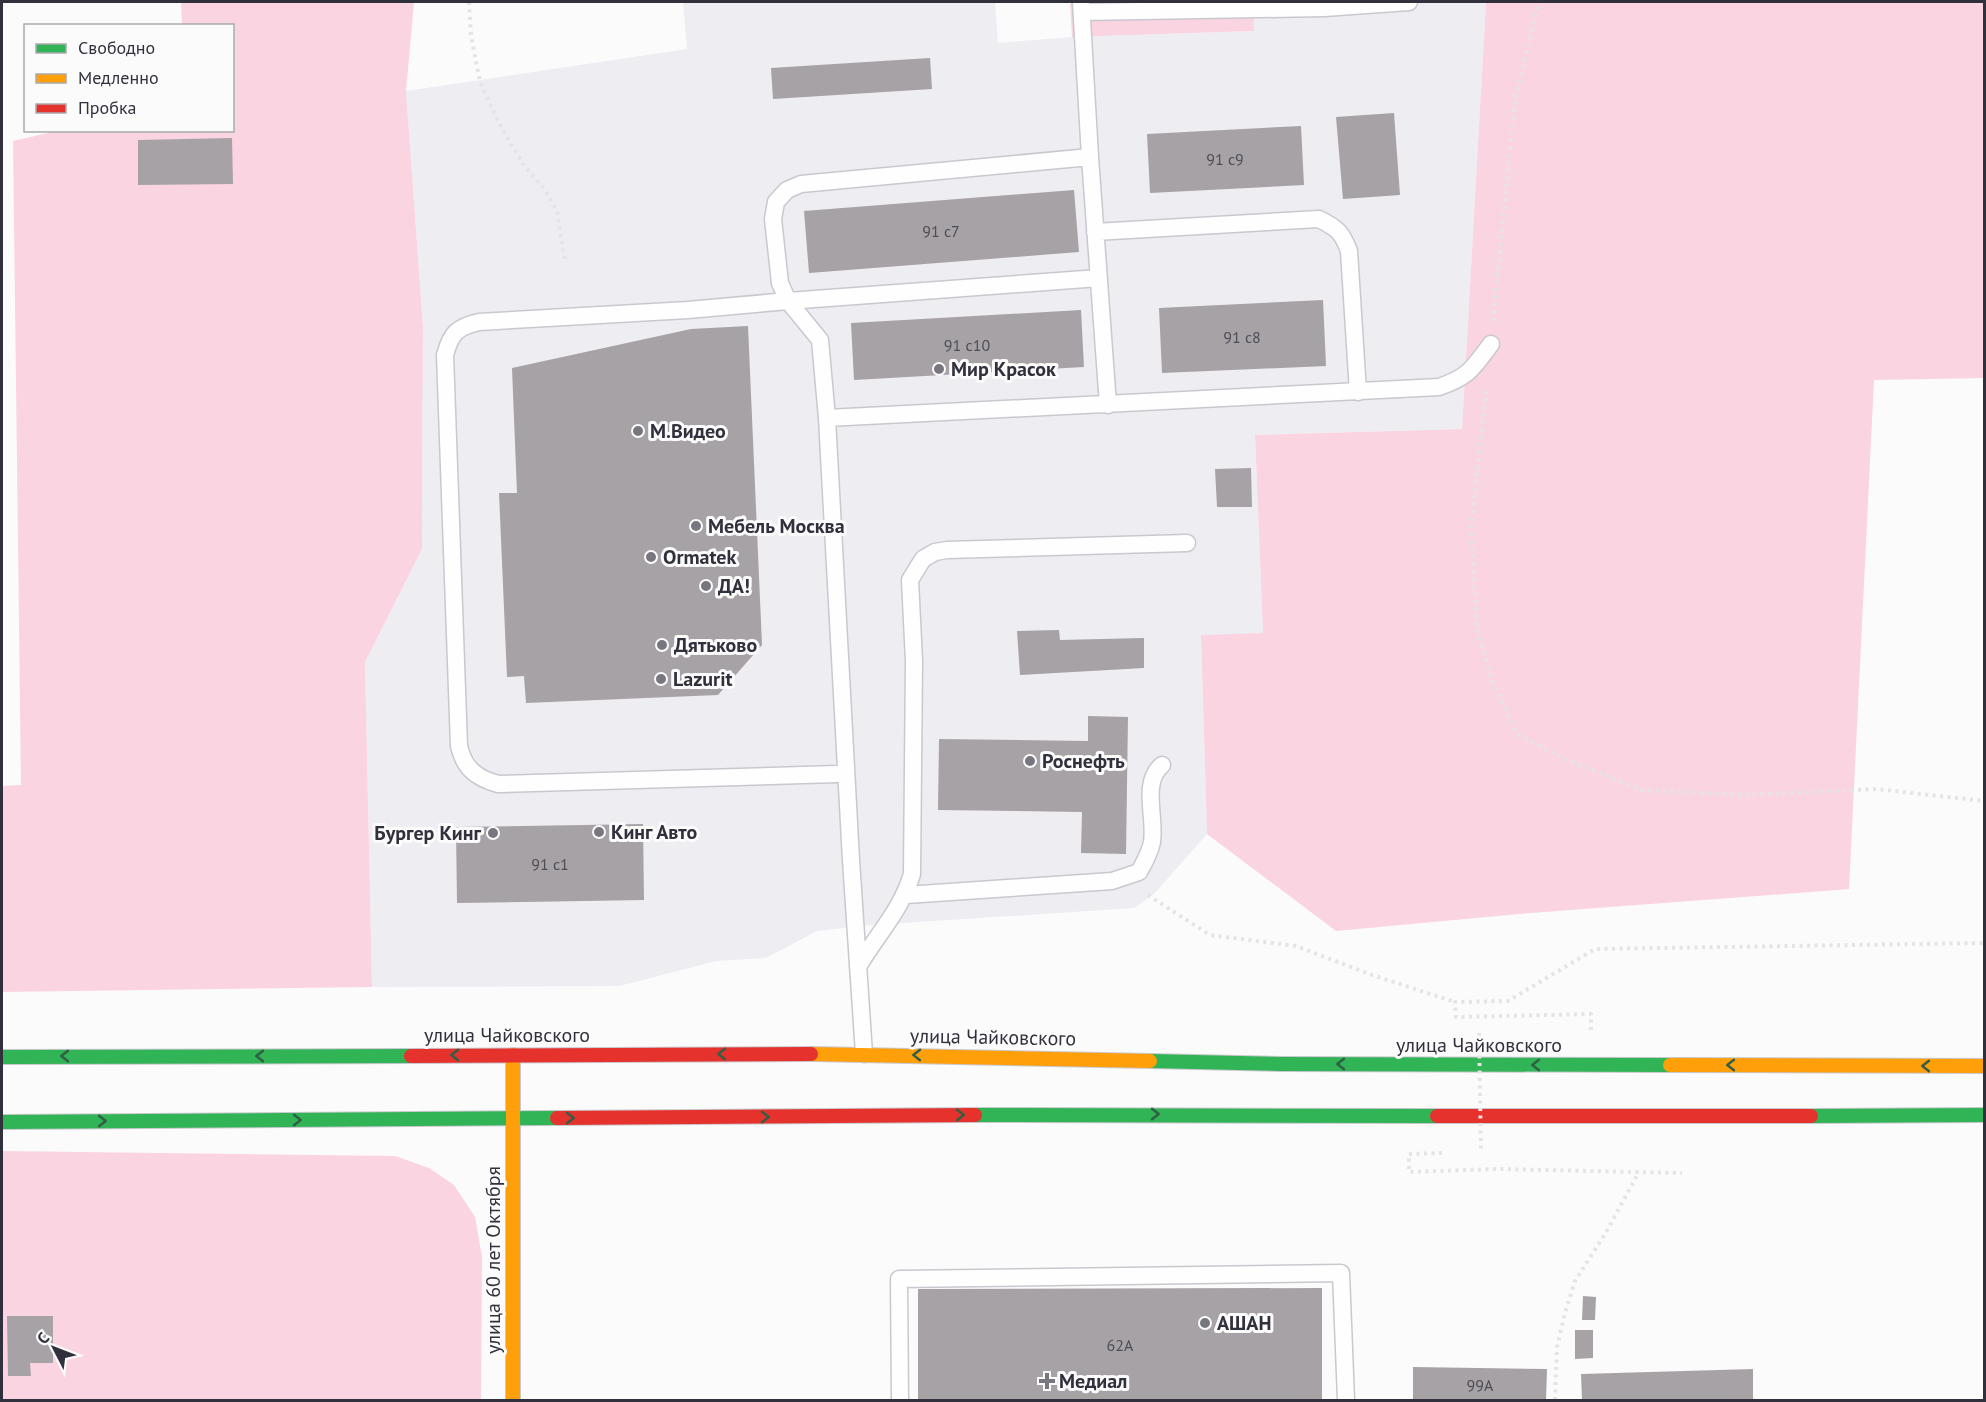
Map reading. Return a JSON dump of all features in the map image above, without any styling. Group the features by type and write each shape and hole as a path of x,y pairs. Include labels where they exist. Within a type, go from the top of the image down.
{"main road":[{"name":"улица Чайковского","path":"2,1057 864,1054 1281,1064 1984,1066"},
{"name":"улица 60 лет Октября","path":"513,1055 513,1401"},
{"path":"2,1122 1113,1114 1630,1117 1984,1115"}],"lane":[{"path":"1108,405 1082,7 1409,2"},
{"path":"864,1054 857,968 827,418 820,340 788,301 780,283 773,219 776,202 787,190 801,184 1090,157"},
{"path":"1095,232 1319,219 1334,226 1344,237 1348,251 1358,392"},
{"path":"837,774 498,784 482,780 471,772 462,758 459,746 445,355 448,344 454,333 463,325 479,322 688,310 1099,278"},
{"path":"827,418 1439,387 1460,380 1491,344"},
{"path":"857,968 906,895 912,874 914,661 910,580 922,559 935,552 947,550 1187,543"},
{"path":"906,895 1117,880 1139,872 1152,842 1151,786 1154,772 1162,765"},
{"path":"900,1401 899,1279 1341,1273 1346,1401"}],"path":[{"path":"469,2 471,36 480,82 502,129 523,164 545,190 557,211 565,261"},
{"path":"1491,344 1515,100 1539,2"},
{"path":"1486,390 1471,528 1477,628 1492,680 1518,735 1564,759 1642,790 1745,795 1877,789 1984,801"},
{"path":"1117,880 1158,900 1210,935 1296,946 1372,975 1455,1002 1508,1001 1595,949 1984,944"},
{"path":"1455,1002 1456,1017 1591,1014 1591,1030 1580,1030"},
{"path":"1471,1152 1481,1152 1479,1033 1490,1033"},
{"path":"1450,1153 1408,1154 1409,1172 1498,1169 1682,1173"},
{"path":"1555,1401 1557,1347 1564,1313 1575,1281 1605,1234 1639,1172"}],"shaded area":[{"path":"181,2 414,2 406,91 423,326 422,549 365,662 372,987 2,992 2,786 21,785 13,141 52,132 234,132 234,24 182,24"},
{"path":"683,2 995,2 998,43 1073,37 1253,31 1253,2 1486,2 1462,429 1255,435 1263,633 1201,636 1207,834 1154,894 1134,908 871,925 817,931 766,958 717,961 619,986 372,987 365,662 422,549 423,326 406,91 687,49"},
{"path":"1070,2 1253,2 1254,31 1072,37"},
{"path":"1486,2 1984,2 1984,378 1874,380 1849,889 1519,914 1336,931 1207,834 1201,635 1263,633 1255,435 1462,429"},
{"path":"2,1151 395,1156 429,1168 454,1185 475,1217 482,1257 481,1400 2,1400"}],"building":[{"path":"930,58 932,89 773,99 771,68"},
{"path":"1394,113 1400,195 1343,199 1336,117"},
{"path":"1301,126 1304,185 1150,193 1147,134"},
{"path":"232,138 233,184 138,185 138,140"},
{"path":"1074,190 1079,252 809,273 804,211"},
{"path":"1323,300 1326,366 1162,373 1159,308"},
{"path":"1081,310 1084,367 854,380 851,323"},
{"path":"748,326 762,645 718,695 526,703 524,676 507,677 499,493 517,493 512,368 691,329"},
{"path":"1251,468 1252,507 1217,507 1215,469"},
{"path":"1059,630 1060,640 1144,638 1144,668 1020,675 1017,631"},
{"path":"1088,716 1128,717 1126,854 1081,853 1082,812 938,810 939,739 1088,741"},
{"path":"643,824 644,900 457,903 456,827"},
{"path":"1322,1288 1322,1400 918,1400 918,1289"},
{"path":"1583,1296 1596,1297 1595,1320 1582,1320"},
{"path":"7,1316 53,1316 53,1363 30,1363 31,1376 8,1376"},
{"path":"1575,1330 1593,1330 1593,1358 1575,1359"},
{"path":"1413,1367 1547,1369 1546,1400 1413,1400"},
{"path":"1753,1369 1753,1400 1582,1400 1581,1374"}],"traffic: fast":[{"path":"2,1057 411,1056"},
{"path":"1150,1061 1281,1064 1670,1065"},
{"path":"975,1115 1437,1116"},
{"path":"1811,1116 1984,1115"},
{"path":"2,1122 557,1118"}],"traffic: slow":[{"path":"811,1054 1150,1061"},
{"path":"513,1055 513,1400"},
{"path":"1670,1065 1984,1066"}],"traffic: jam":[{"path":"411,1056 811,1054"},
{"path":"557,1118 975,1115"},
{"path":"1437,1116 1811,1116"}],"place":[{"name":"Мир Красок","path":"939,369"},
{"name":"М.Видео","path":"638,431"},
{"name":"Мебель Москва","path":"696,526"},
{"name":"Ormatek","path":"651,557"},
{"name":"ДА!","path":"706,586"},
{"name":"Дятьково","path":"662,645"},
{"name":"Lazurit","path":"661,679"},
{"name":"Роснефть","path":"1030,761"},
{"name":"Кинг Авто","path":"599,832"},
{"name":"Бургер Кинг","path":"493,833"},
{"name":"AШАН","path":"1205,1323"},
{"name":"Медиал","path":"1047,1381"}]}
